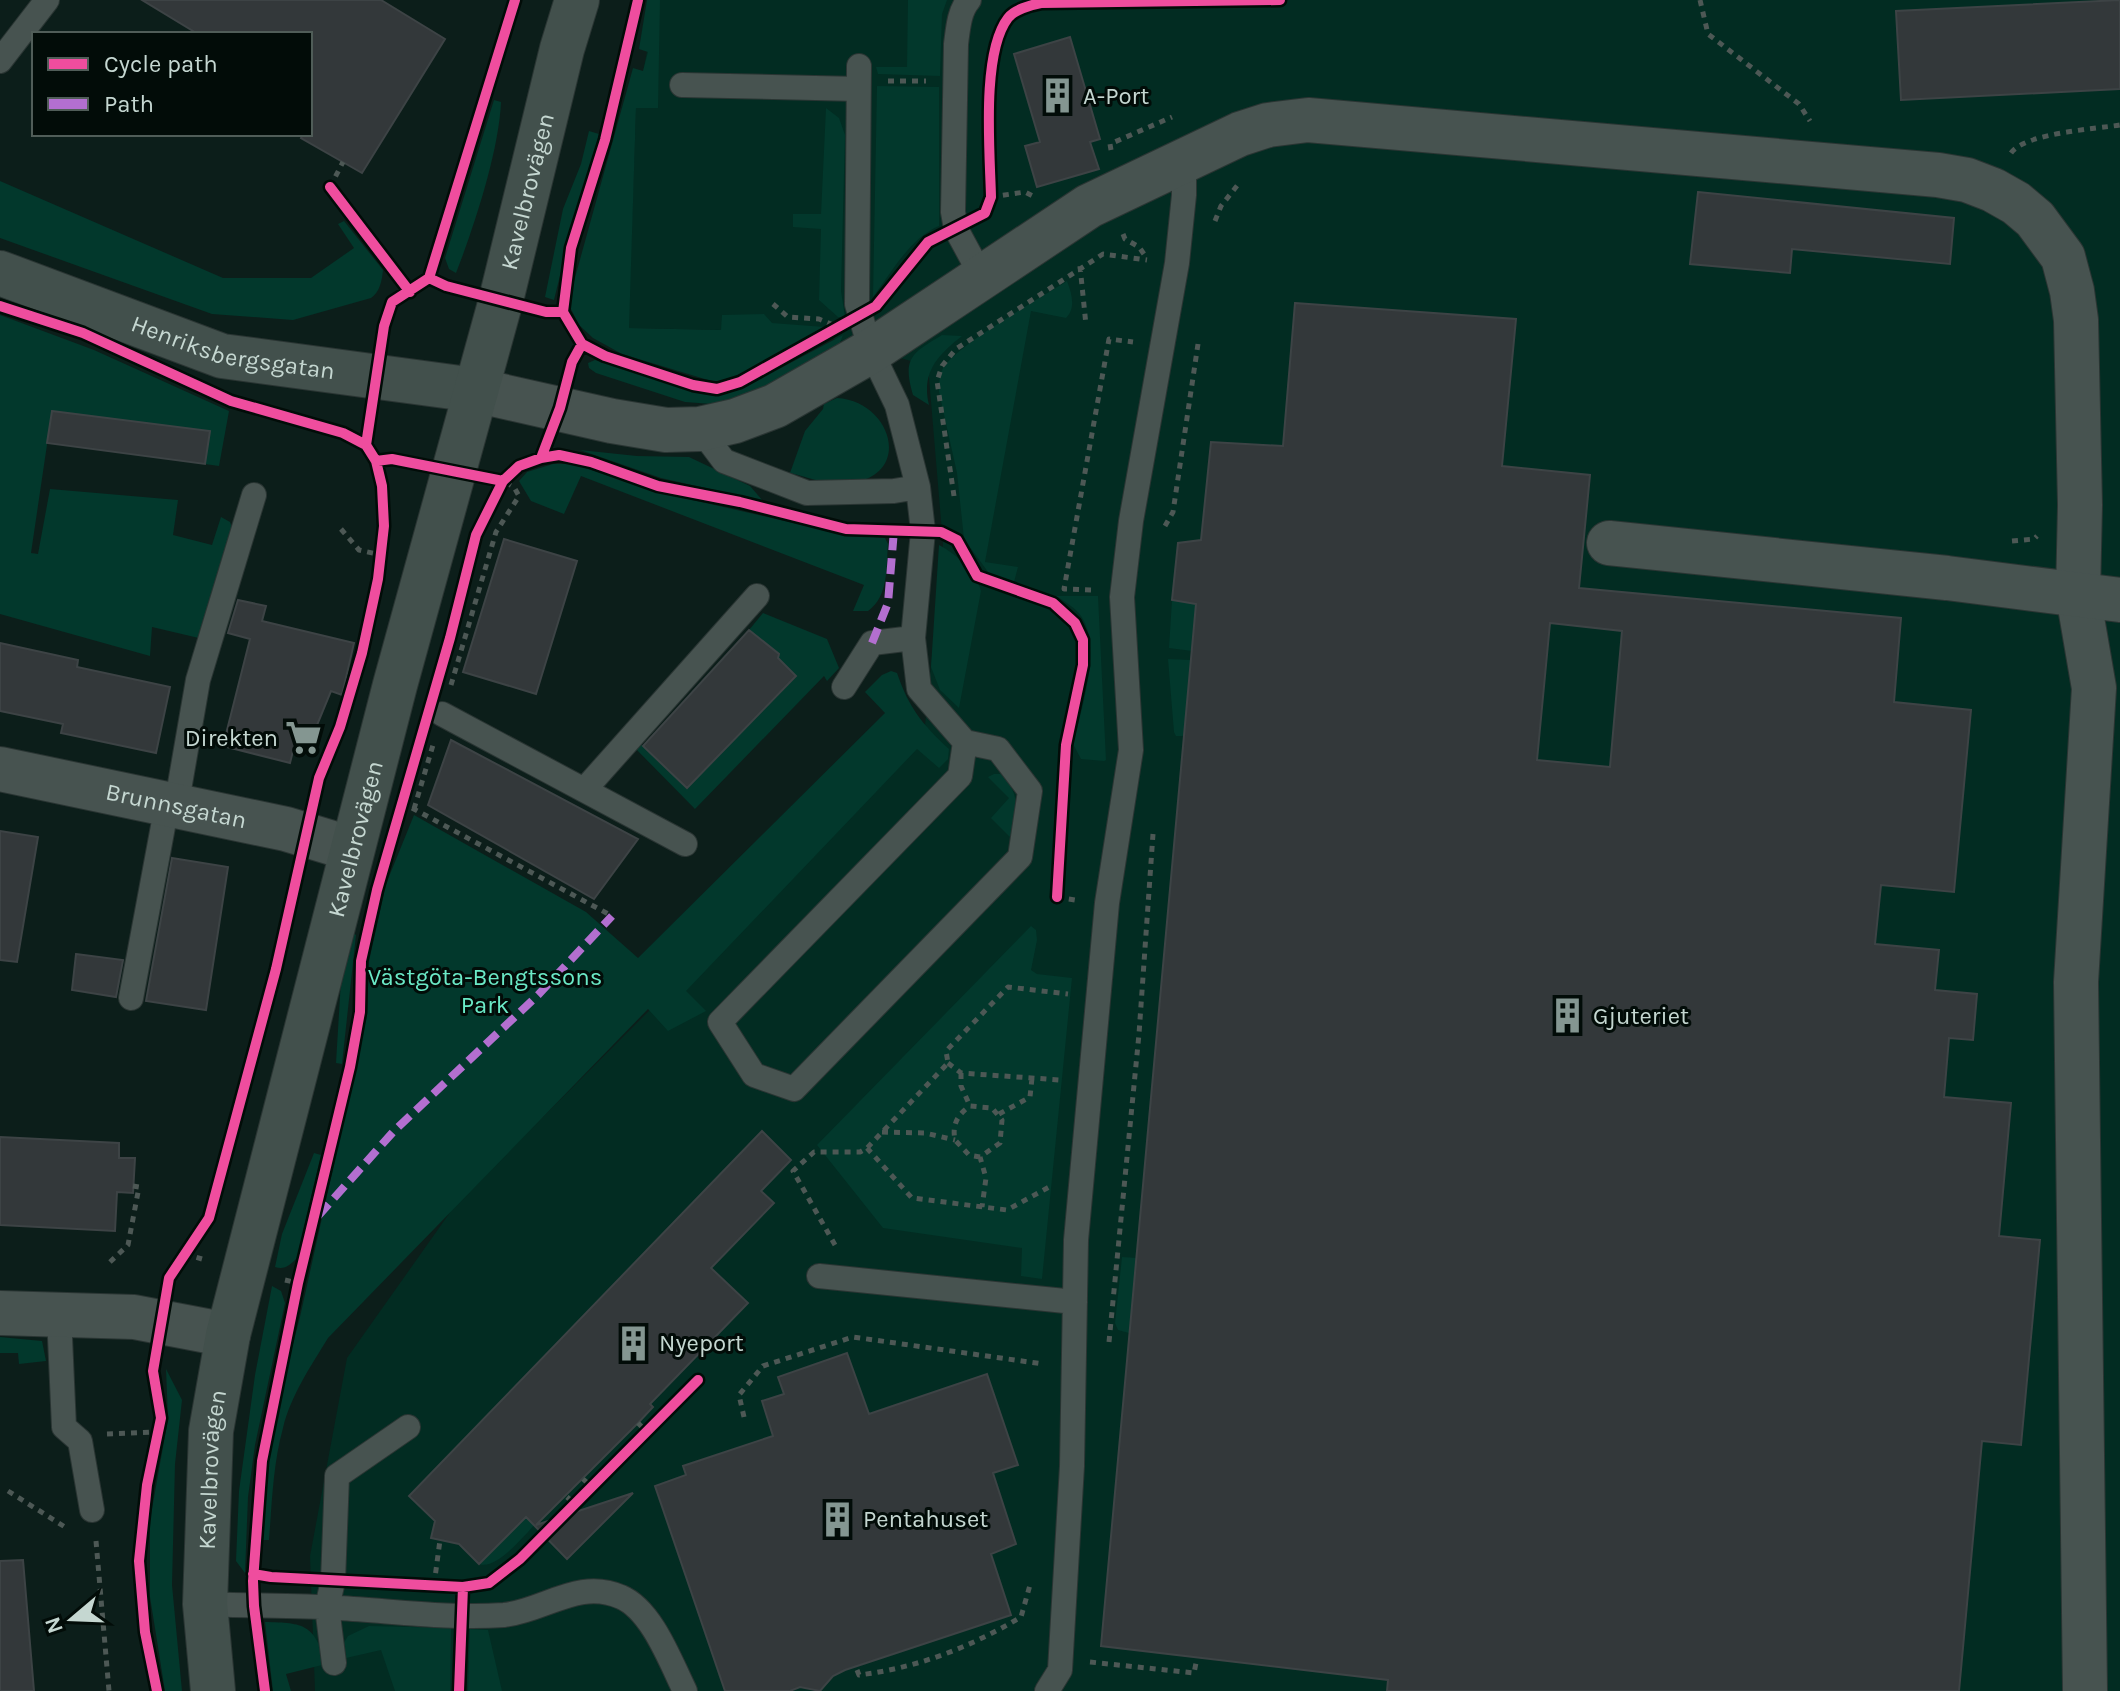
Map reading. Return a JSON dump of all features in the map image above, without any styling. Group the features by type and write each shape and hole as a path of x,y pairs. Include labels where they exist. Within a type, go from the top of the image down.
{"main road":[{"name":"Kavelbrovägen","path":"213,1691 205,1604 211,1431 228,1335 352,849 501,300 562,49 577,0"},
{"name":"Henriksbergsgatan","path":"0,273 222,356 475,390"}],"street":[{"path":"475,390 666,430 700,429 735,421 775,406 855,339 982,277 1089,206 1184,160 1268,125 1308,120 1938,175 1967,180 2016,203 2035,219 2063,257 2072,291 2078,351 2080,505 2099,597 2076,982 2085,1691"},
{"path":"1609,543 2099,597"},
{"name":"Brunnsgatan","path":"0,769 307,834 352,849"},
{"path":"0,1313 134,1317 228,1335"}],"lane":[{"path":"0,61 47,0"},
{"path":"969,0 964,4 956,44 953,212 956,229 982,277"},
{"path":"682,85 858,78 855,339 897,405 918,487 923,531 913,638 919,689 965,742 998,749 1030,791 1020,857 794,1089 754,1075 720,1022 960,776 965,742"},
{"path":"1047,1691 1060,1670 1072,1466 1076,1240 1095,1013 1107,903 1131,750 1122,597 1131,521 1177,263 1184,160"},
{"path":"700,429 724,461 807,493 894,491 918,487"},
{"path":"131,998 198,680 254,495"},
{"path":"585,789 757,596"},
{"path":"844,687 872,643 913,638"},
{"path":"442,714 685,844"},
{"path":"819,1276 1075,1302"},
{"path":"59,1315 64,1427 80,1441 92,1510"},
{"path":"334,1663 327,1607 333,1581 337,1476 408,1427"},
{"path":"205,1604 507,1615 589,1590 623,1597 649,1621 685,1691"}],"path":[{"path":"1700,0 1708,34 1799,104 1812,125"},
{"path":"858,78 939,82"},
{"path":"2005,162 2016,146 2032,139 2120,125"},
{"path":"330,187 343,162"},
{"path":"1211,229 1221,206 1245,176"},
{"path":"991,197 1025,192 1036,198"},
{"path":"1123,233 1125,239 1139,247 1149,260 1146,274"},
{"path":"954,497 939,407 937,381 942,366 956,349 1103,254 1149,260"},
{"path":"1076,257 1080,267 1086,325"},
{"path":"773,304 788,317 819,319 855,339"},
{"path":"1098,591 1064,589 1109,339 1135,342 1137,329"},
{"path":"1158,537 1173,512 1198,342"},
{"path":"414,809 496,532 519,496 514,487 503,481"},
{"path":"341,529 359,550 381,555"},
{"path":"402,802 612,916"},
{"path":"1109,1347 1139,1034 1154,819"},
{"path":"1065,1081 961,1073 948,1063 946,1051 1008,987 1073,994"},
{"path":"855,1280 793,1171 814,1152 860,1152 867,1148 948,1063"},
{"path":"961,1073 961,1086 970,1106"},
{"path":"999,1114 1030,1097 1032,1078"},
{"path":"882,1132 925,1133 955,1140 969,1155 980,1157 1000,1143 1003,1133 999,1114 983,1105 970,1106 961,1112 955,1123 955,1140"},
{"path":"867,1148 912,1198 1007,1210 1056,1182"},
{"path":"980,1157 986,1178 982,1207"},
{"path":"110,1262 128,1245 139,1187 133,1186"},
{"path":"185,1254 202,1259"},
{"path":"744,1417 739,1395 763,1366 853,1337 1044,1365"},
{"path":"638,1423 647,1432"},
{"path":"80,1441 114,1432 158,1432"},
{"path":"583,1479 592,1487"},
{"path":"8,1491 76,1533"},
{"path":"567,1497 575,1504"},
{"path":"92,1510 109,1691"},
{"path":"86,1540 97,1546"},
{"path":"434,1586 440,1540"},
{"path":"857,1670 859,1675 898,1670 999,1630 1021,1617 1032,1577"},
{"path":"1085,1661 1194,1673 1196,1663"}],"shaded area":[{"path":"657,0 2120,0 2120,1691 315,1691 310,1556 347,1358 456,1204 924,736 943,544 928,366 811,332 628,328 636,108"}],"green space":[{"path":"647,0 660,0 658,108 636,108 629,328 721,330 722,315 764,314 772,323 825,327 718,383 622,354 593,338 579,325 571,309 571,292 633,68 643,71 648,52 639,49"},
{"path":"908,0 947,0 942,14 940,76 878,74 876,67 907,67"},
{"path":"877,86 939,87 939,226 919,238 873,297"},
{"path":"494,100 501,102 491,166 456,273 449,269 445,258"},
{"path":"826,108 839,118 845,135 841,291 845,317 838,317 819,300 821,229 793,227 793,214 821,214"},
{"path":"589,131 599,134 554,300 545,297 563,209 581,164"},
{"path":"0,181 223,278 311,278 354,248 338,224 344,221 383,270 381,282 371,298 293,320 212,314 0,238"},
{"path":"1067,281 1072,305 1066,318 1031,311 985,562 1018,567 1014,582 991,576 964,539 957,473 939,392 940,377 943,368 965,346"},
{"path":"0,315 94,350 229,411 219,466 205,464 209,431 52,411 31,553 38,554 50,489 178,500 173,535 212,545 221,517 230,522 233,530 203,639 152,627 150,656 0,614"},
{"path":"843,335 837,351 739,401 712,404 685,402 596,373 588,363 595,360 699,391 725,394 745,387"},
{"path":"942,335 962,336 934,365 927,383 929,405 913,395 909,365 917,352"},
{"path":"837,398 855,402 870,411 881,423 888,437 889,451 885,464 874,475 849,484 823,482 790,473 805,431 824,404"},
{"path":"580,450 689,457 750,486 763,501 661,478"},
{"path":"553,464 573,464 662,493 842,534 885,538 888,544 886,571 880,597 868,611 853,611 864,585 581,476 564,514 531,501 519,481 527,472"},
{"path":"939,545 964,564 981,591 959,708 940,690 931,667"},
{"path":"1056,596 1098,596 1104,761 1081,759 1073,744 1088,682 1090,649 1088,634 1079,613"},
{"path":"1172,600 1196,604 1192,651 1169,648"},
{"path":"763,613 827,639 839,668 827,681 824,676 695,809 634,747 639,742 687,788 796,677 749,630"},
{"path":"1168,659 1191,660 1184,736 1176,736 1174,732"},
{"name":"Västgöta-Bengtssons Park","path":"891,671 897,673 917,715 949,749 948,759 939,768 917,749 686,991 706,1011 668,1031 648,1009 328,1338 302,1381 287,1416 275,1470 269,1540 263,1540 267,1474 276,1410 300,1317 367,1015 369,961 386,884 414,815 586,912 638,958 885,713 865,692 882,675"},
{"path":"1001,774 1015,796 1016,811 1011,838 991,818 1009,798 988,777"},
{"path":"1031,926 1036,930 1037,940 1031,970 1037,974 1072,978 1042,1279 1021,1276 1022,1248 883,1228 817,1145"},
{"path":"353,933 356,935 342,1064 336,1063 341,980"},
{"path":"314,1153 321,1155 297,1258 287,1266 275,1267 282,1234"},
{"path":"1122,1257 1137,1258 1129,1333 1118,1330 1115,1323"},
{"path":"272,1286 281,1291 285,1303 255,1445 248,1497 245,1573 236,1561 239,1491 255,1375"},
{"path":"0,1337 42,1341 46,1361 19,1364 18,1353 0,1353"},
{"path":"166,1369 182,1400 175,1464 172,1585 182,1691 165,1691 150,1597 150,1520 168,1419"},
{"path":"532,1511 539,1520 519,1541 494,1562 479,1564"},
{"path":"265,1622 290,1623 306,1628 317,1641 326,1664 286,1674 291,1691 273,1691"},
{"path":"369,1626 451,1628 450,1691 395,1691 381,1650 346,1658 342,1646 348,1636"},
{"path":"470,1629 488,1630 502,1691 468,1691"}],"building":[{"path":"142,0 381,0 445,39 362,173 301,138 312,136 312,32 195,32"},
{"path":"2120,0 2120,89 1901,100 1896,11"},
{"name":"A-Port","path":"1070,37 1100,139 1090,142 1099,169 1037,187 1025,146 1040,142 1014,54"},
{"path":"1698,192 1954,218 1950,264 1792,249 1790,273 1690,264"},
{"name":"Gjuteriet","path":"1295,303 1516,319 1502,466 1590,475 1579,588 1901,618 1894,702 1971,710 1954,892 1881,885 1875,944 1939,950 1935,990 1977,994 1973,1040 1949,1038 1944,1097 2011,1103 1999,1236 2040,1240 2021,1445 1982,1441 1959,1691 1387,1691 1388,1680 1101,1646 1196,604 1172,600 1178,543 1201,540 1211,442 1283,446","holes":["1550,623 1622,631 1610,767 1537,760"]},
{"path":"52,411 210,431 205,464 47,443"},
{"path":"504,539 577,561 536,694 463,672"},
{"path":"238,600 266,606 262,621 354,643 342,695 331,691 308,747 295,743 290,763 223,746 250,639 228,633"},
{"path":"749,630 779,654 778,658 796,676 687,788 643,746"},
{"path":"0,643 78,660 77,667 170,687 156,753 61,733 63,724 0,711"},
{"path":"451,740 638,839 594,899 428,805"},
{"path":"0,831 38,837 17,962 0,960"},
{"path":"172,858 228,867 206,1010 146,1001"},
{"path":"76,954 123,960 116,997 72,990"},
{"name":"Nyeport","path":"762,1131 791,1160 761,1191 774,1203 711,1268 748,1303 650,1404 653,1407 638,1423 536,1525 633,1493 567,1559 526,1517 479,1564 459,1544 431,1538 435,1521 409,1496"},
{"path":"0,1137 119,1143 119,1158 135,1158 133,1193 117,1192 115,1231 0,1225"},
{"name":"Pentahuset","path":"847,1353 869,1414 987,1374 1018,1465 993,1473 1016,1544 991,1554 1011,1615 845,1670 833,1676 820,1691 800,1687 790,1691 725,1691 655,1486 686,1475 683,1466 773,1436 762,1401 784,1394 778,1377"},
{"path":"23,1560 34,1691 0,1691 0,1561"}],"marked path":[{"path":"872,643 888,603 894,530"},
{"path":"318,1216 394,1131 538,995 612,916"}],"cycle path":[{"path":"366,445 384,326 392,302 429,278 515,0"},
{"path":"638,0 605,140 571,248 563,312 582,344 605,356 693,385 717,389 740,382 876,306 928,242 985,213 991,197 990,78 999,34 1014,13 1041,3 1280,0"},
{"path":"330,187 410,292"},
{"path":"429,278 446,286 546,312 563,312"},
{"path":"0,306 83,333 231,401 343,433 366,445 376,461 382,486 384,526 378,579 362,653 340,727 319,778 276,969 209,1218 169,1278 153,1371 161,1418 147,1485 139,1561 145,1632 157,1691"},
{"path":"541,458 560,408 572,362 582,344"},
{"path":"265,1691 253,1581 262,1461 298,1283 350,1067 360,1012 361,961 377,890 450,638 476,535 503,481 519,466 559,455 591,462 658,486 740,502 846,529 941,532 957,540 977,576 1053,603 1075,623 1083,640 1083,665 1066,745 1057,897"},
{"path":"376,461 392,459 503,481"},
{"path":"253,1574 463,1587 489,1583 520,1559 698,1380"},
{"path":"459,1691 463,1587"}],"place":[{"name":"A-Port","path":"1057,96"},
{"name":"Direkten","path":"304,738"},
{"name":"Gjuteriet","path":"1567,1016"},
{"name":"Nyeport","path":"633,1343"},
{"name":"Pentahuset","path":"837,1519"}]}
